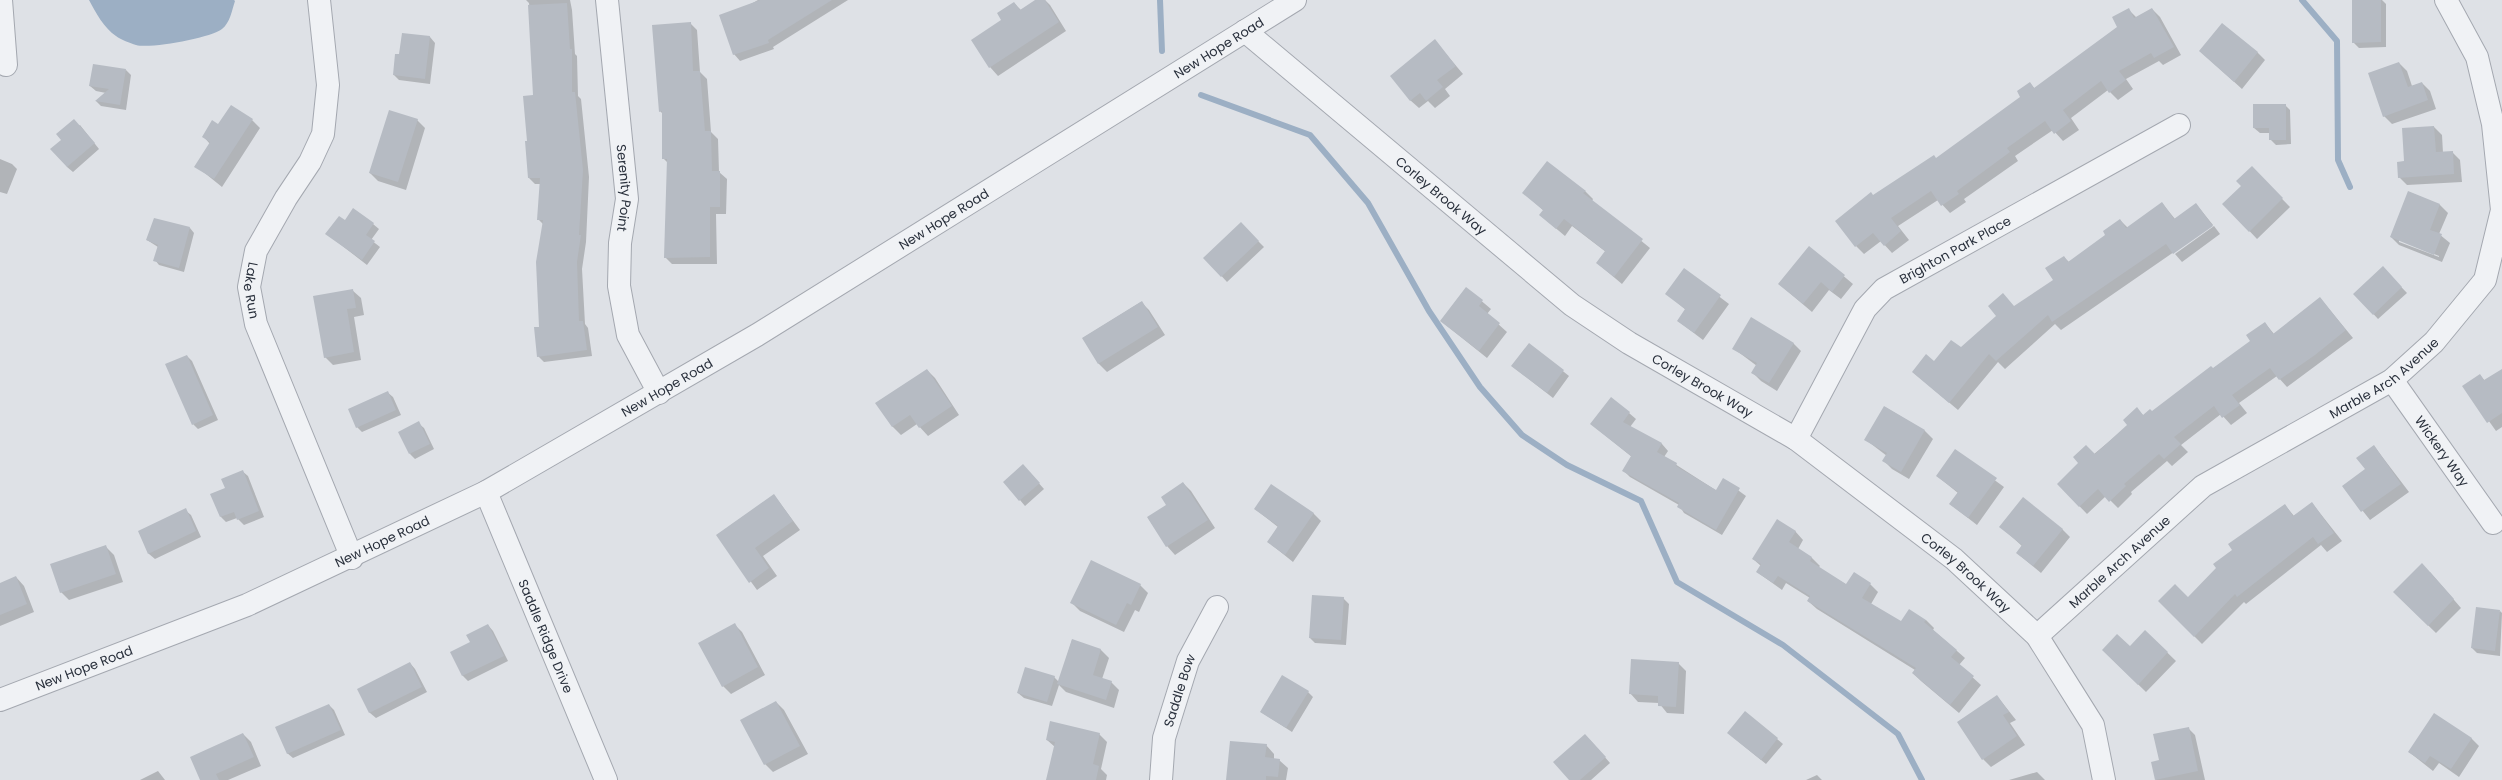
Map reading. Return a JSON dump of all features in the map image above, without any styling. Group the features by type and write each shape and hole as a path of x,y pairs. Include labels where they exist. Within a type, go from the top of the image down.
{"street":[{"path":"1,0 6,64"},
{"name":"Lake Run","path":"320,0 328,85 323,134 310,162 286,198 256,251 249,287 256,324 352,558"},
{"name":"Serenity Point","path":"607,0 627,199 620,243 619,286 628,335 659,393"},
{"name":"New Hope Road","path":"0,700 247,605 352,558 486,492 659,393 986,194 1295,0"},
{"name":"Marble Arch Avenue","path":"2037,636 2203,486 2392,380 2434,342 2485,280 2502,210 2493,124 2477,57 2446,0"},
{"name":"Corley Brook Way","path":"1244,31 1572,305 1629,343 1796,439 1954,558 2037,636 2093,725 2104,780"},
{"name":"Brighton Park Place","path":"1796,439 1865,309 1884,289 2179,125"},
{"name":"Wickery Way","path":"2392,380 2493,523"},
{"name":"Saddle Ridge Drive","path":"486,492 606,780"},
{"name":"Saddle Bow","path":"1160,780 1164,738 1188,662 1217,607"}],"water":[{"path":"89,0 235,1 227,23 222,29 206,36 180,42 144,46 126,41 112,33 94,10"}],"building":[{"path":"760,0 832,0 768,40 769,43 733,55 719,15"},
{"path":"1035,0 1045,0 1059,22 989,68 971,40 1001,20 997,13 1014,2 1020,10"},
{"path":"2352,0 2381,0 2381,42 2352,43"},
{"path":"567,3 570,49 572,49 572,92 575,92 583,170 579,235 581,235 577,262 579,321 583,321 587,350 537,357 534,327 539,327 536,262 543,220 537,220 540,178 528,178 525,141 527,141 523,96 533,95 528,5"},
{"path":"2129,8 2134,18 2152,8 2174,47 2154,58 2151,53 2119,71 2126,80 2109,93 2101,81 2063,110 2071,121 2054,134 2045,121 2007,148 2010,152 1957,191 1959,194 1941,206 1931,191 1891,218 1901,231 1884,246 1873,233 1855,247 1835,221 1871,192 1873,195 1934,155 1936,158 2020,97 2017,91 2030,82 2034,88 2117,27 2112,17"},
{"path":"691,22 693,71 700,71 705,131 711,131 712,171 720,171 720,207 710,207 710,257 664,258 667,159 662,159 662,111 659,112 652,25"},
{"path":"2222,23 2258,52 2234,82 2199,51"},
{"path":"402,33 430,36 425,79 393,75 395,54 399,54"},
{"path":"1435,39 1456,66 1437,80 1443,87 1426,101 1420,93 1410,101 1390,76"},
{"path":"2399,62 2408,87 2422,82 2428,100 2383,117 2368,73"},
{"path":"93,64 126,69 120,105 95,101 109,89 89,86"},
{"path":"2253,104 2286,104 2286,140 2269,140 2269,128 2253,128"},
{"path":"231,105 253,119 214,179 194,167 210,142 202,137 212,120 218,124"},
{"path":"389,110 418,119 398,182 369,173"},
{"path":"74,119 95,143 67,167 50,149 61,140 56,134"},
{"path":"2434,126 2436,152 2453,151 2454,174 2398,178 2397,162 2404,161 2402,128"},
{"path":"1547,161 1586,191 1583,193 1643,239 1614,277 1596,263 1605,251 1564,219 1556,229 1539,215 1543,210 1522,193"},
{"path":"2252,166 2283,198 2249,232 2222,204 2241,186 2236,181"},
{"path":"2408,191 2440,204 2430,230 2442,234 2434,255 2390,237"},
{"path":"2162,202 2174,219 2196,203 2213,226 2173,254 2166,244 2052,322 2048,315 1996,361 1989,354 1949,403 1912,372 1926,354 1934,361 1951,340 1961,347 1996,316 1988,306 2003,293 2014,306 2053,280 2045,268 2064,256 2068,262 2105,235 2103,231 2120,219 2126,228"},
{"path":"353,208 374,223 366,235 375,241 362,260 325,234 339,216 345,220"},
{"path":"154,218 190,227 179,268 153,261 158,245 146,240"},
{"path":"1241,222 1259,241 1221,277 1203,258"},
{"path":"1809,246 1845,275 1832,292 1821,282 1803,304 1778,284"},
{"path":"2383,266 2402,287 2373,315 2353,294"},
{"path":"1684,268 1721,295 1694,333 1677,321 1685,309 1665,294"},
{"path":"1466,287 1483,300 1479,306 1500,323 1479,351 1440,321"},
{"path":"353,289 356,308 347,309 354,352 324,358 313,296"},
{"path":"2320,297 2346,330 2315,355 2279,380 2270,368 2232,395 2240,405 2222,418 2214,406 2174,437 2181,444 2164,459 2159,454 2124,484 2126,486 2109,502 2098,489 2079,507 2057,484 2078,463 2073,457 2086,445 2095,454 2127,425 2123,420 2137,407 2143,415 2150,409 2152,411 2211,366 2213,368 2250,341 2246,335 2265,322 2273,334"},
{"path":"1142,301 1158,327 1098,364 1082,338"},
{"path":"1751,317 1794,343 1769,383 1751,373 1757,363 1732,349"},
{"path":"1529,343 1564,370 1547,393 1511,366"},
{"path":"187,355 213,415 192,425 165,364"},
{"path":"927,369 952,406 919,428 910,415 892,427 875,403"},
{"path":"2502,369 2502,413 2487,423 2462,386 2480,374 2484,380"},
{"path":"388,391 396,410 356,428 348,409"},
{"path":"1611,397 1630,412 1623,422 1662,443 1657,452 1677,463 1676,466 1716,490 1723,478 1740,488 1716,530 1677,507 1679,503 1622,471 1631,456 1590,424"},
{"path":"1884,406 1925,430 1901,472 1882,461 1887,453 1864,440"},
{"path":"419,421 430,444 409,454 398,432"},
{"path":"2374,445 2401,484 2361,512 2342,486 2365,469 2356,458"},
{"path":"1955,449 1997,478 1968,518 1949,504 1958,492 1936,476"},
{"path":"1023,464 1040,483 1019,501 1003,482"},
{"path":"243,470 259,511 237,520 234,512 220,517 210,494 225,488 221,479"},
{"path":"1183,482 1208,520 1166,547 1147,517 1166,505 1161,497"},
{"path":"1271,484 1314,513 1285,555 1267,542 1278,526 1254,509"},
{"path":"774,494 793,521 755,548 769,568 749,583 716,535"},
{"path":"2023,497 2063,529 2033,566 2016,553 2022,545 1999,527"},
{"path":"2312,502 2334,533 2318,544 2313,537 2237,597 2235,594 2194,637 2158,601 2175,584 2188,597 2216,568 2213,564 2232,550 2228,544 2285,504 2293,516"},
{"path":"186,508 196,531 148,554 138,531"},
{"path":"1777,519 1796,531 1789,542 1812,557 1810,561 1846,584 1854,572 1871,583 1862,598 1901,621 1909,609 1926,620 1924,622 1957,650 1951,657 1974,676 1950,705 1912,673 1916,668 1807,601 1810,596 1778,576 1773,583 1756,572 1761,564 1752,559"},
{"path":"106,545 116,574 60,593 50,564"},
{"path":"1091,560 1141,584 1131,605 1127,603 1116,625 1070,603"},
{"path":"2422,563 2454,599 2428,626 2393,592"},
{"path":"16,576 27,604 0,615 0,583"},
{"path":"1312,595 1344,597 1341,640 1309,638"},
{"path":"2476,607 2500,610 2495,651 2471,648"},
{"path":"735,623 758,667 722,687 698,643"},
{"path":"488,624 504,656 462,676 450,652 470,642 466,635"},
{"path":"2145,630 2168,652 2138,685 2102,650 2117,634 2130,646"},
{"path":"1072,639 1101,649 1093,675 1112,681 1106,700 1057,684"},
{"path":"1631,659 1679,662 1676,707 1658,706 1658,696 1629,694"},
{"path":"410,662 422,687 369,713 357,689"},
{"path":"1025,667 1055,676 1047,702 1017,693"},
{"path":"1282,675 1309,691 1286,728 1260,712"},
{"path":"1997,695 2009,712 2003,715 2017,736 1982,760 1957,722"},
{"path":"776,701 800,746 764,765 740,720"},
{"path":"329,704 341,730 287,754 275,727"},
{"path":"1745,711 1778,738 1761,760 1727,733"},
{"path":"2434,713 2472,738 2451,769 2430,756 2425,763 2408,752"},
{"path":"1050,721 1100,733 1093,764 1099,766 1096,780 1046,780 1055,742 1046,740"},
{"path":"2189,727 2198,771 2155,780 2151,762 2159,760 2153,734"},
{"path":"243,733 254,757 216,774 219,780 200,780 190,757"},
{"path":"1585,734 1606,757 1580,780 1569,780 1553,762"},
{"path":"1230,741 1267,744 1265,757 1280,759 1278,777 1266,776 1266,780 1226,780"}],"waterway":[{"path":"1160,0 1162,51"},
{"path":"2302,0 2337,41 2338,160 2350,187"},
{"path":"1201,95 1310,135 1368,203 1429,311 1480,387 1522,435 1567,465 1641,501 1677,582 1783,645 1898,734 1922,780"}]}
